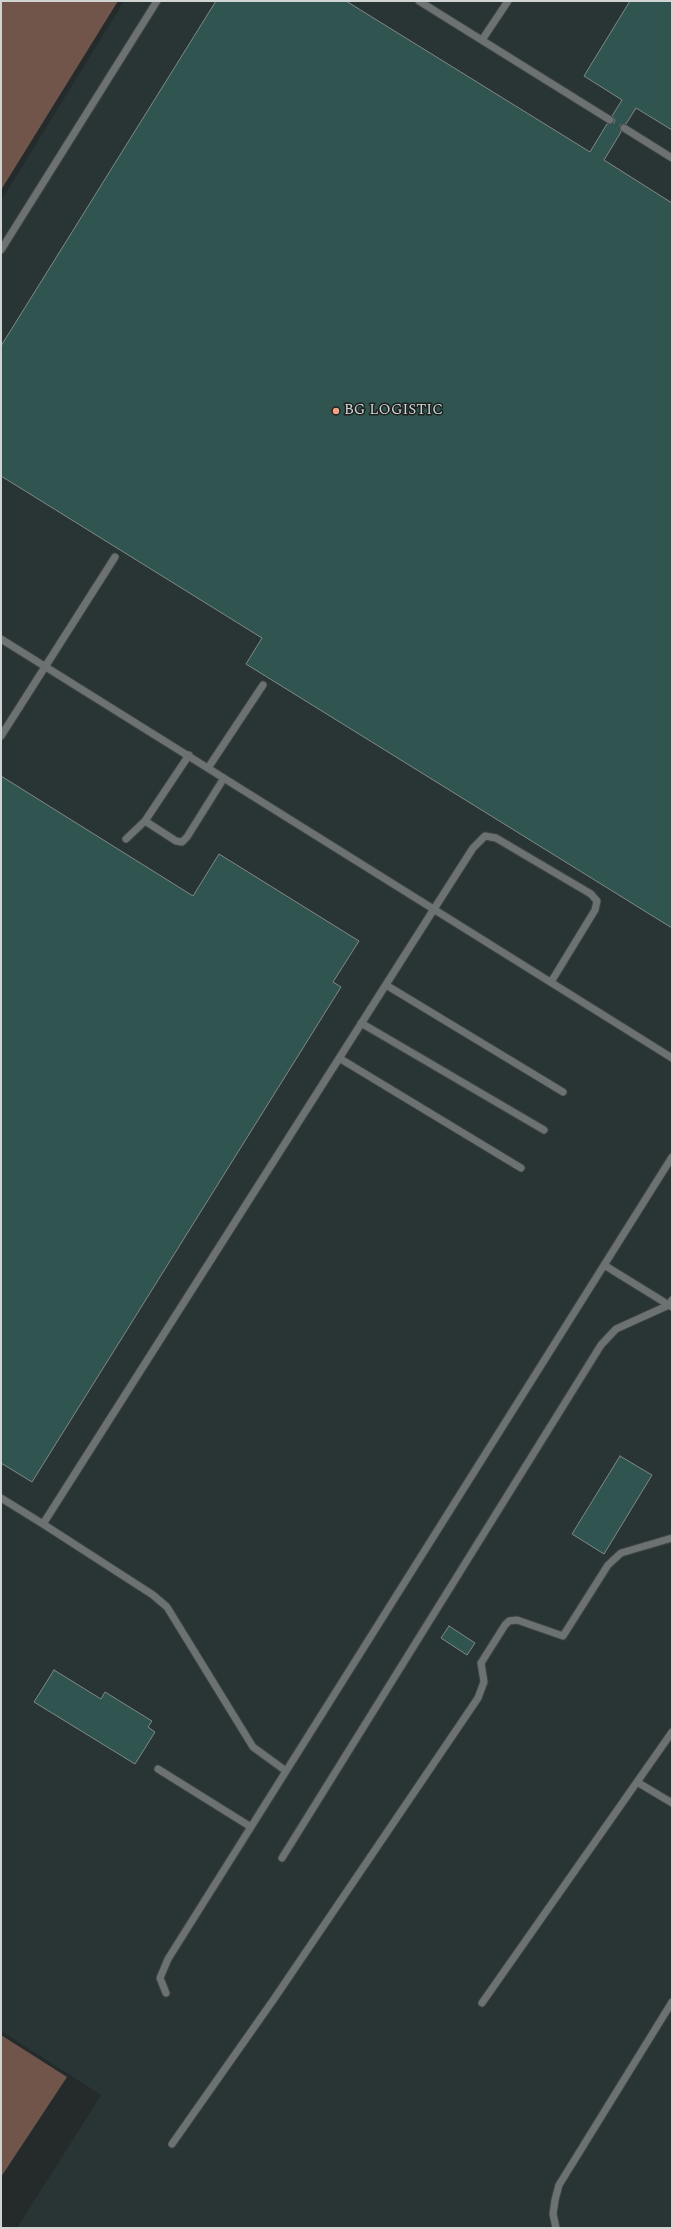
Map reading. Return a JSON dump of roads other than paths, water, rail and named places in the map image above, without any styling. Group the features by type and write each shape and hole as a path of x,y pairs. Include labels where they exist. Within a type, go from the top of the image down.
{"lane":[{"path":"1,250 157,1"},
{"path":"419,1 610,120"},
{"path":"482,40 508,1"},
{"path":"624,128 672,158"},
{"path":"1,736 115,557"},
{"path":"1,638 672,1058"},
{"path":"208,768 263,685"},
{"path":"126,839 144,821 188,755"},
{"path":"144,821 176,841 182,842 224,778"},
{"path":"44,1524 339,1058 480,839 490,836 591,894 597,901 596,910 551,982"},
{"path":"386,985 563,1092"},
{"path":"361,1024 544,1130"},
{"path":"339,1058 521,1168"},
{"path":"166,1993 160,1978 162,1969 672,1157"},
{"path":"604,1265 671,1304"},
{"path":"282,1858 601,1345 616,1329 671,1304"},
{"path":"1,1498 44,1524 153,1595 167,1607 253,1747 286,1771"},
{"path":"172,2144 274,1999 478,1698 484,1682 481,1663 505,1625 509,1621 516,1620 563,1636 608,1565 621,1553 672,1538"},
{"path":"482,2003 672,1732"},
{"path":"158,1769 251,1827"},
{"path":"638,1782 672,1803"},
{"path":"556,2228 553,2214 559,2185 672,2002"}],"place":[{"name":"BG LOGISTIC","path":"336,411"}]}
